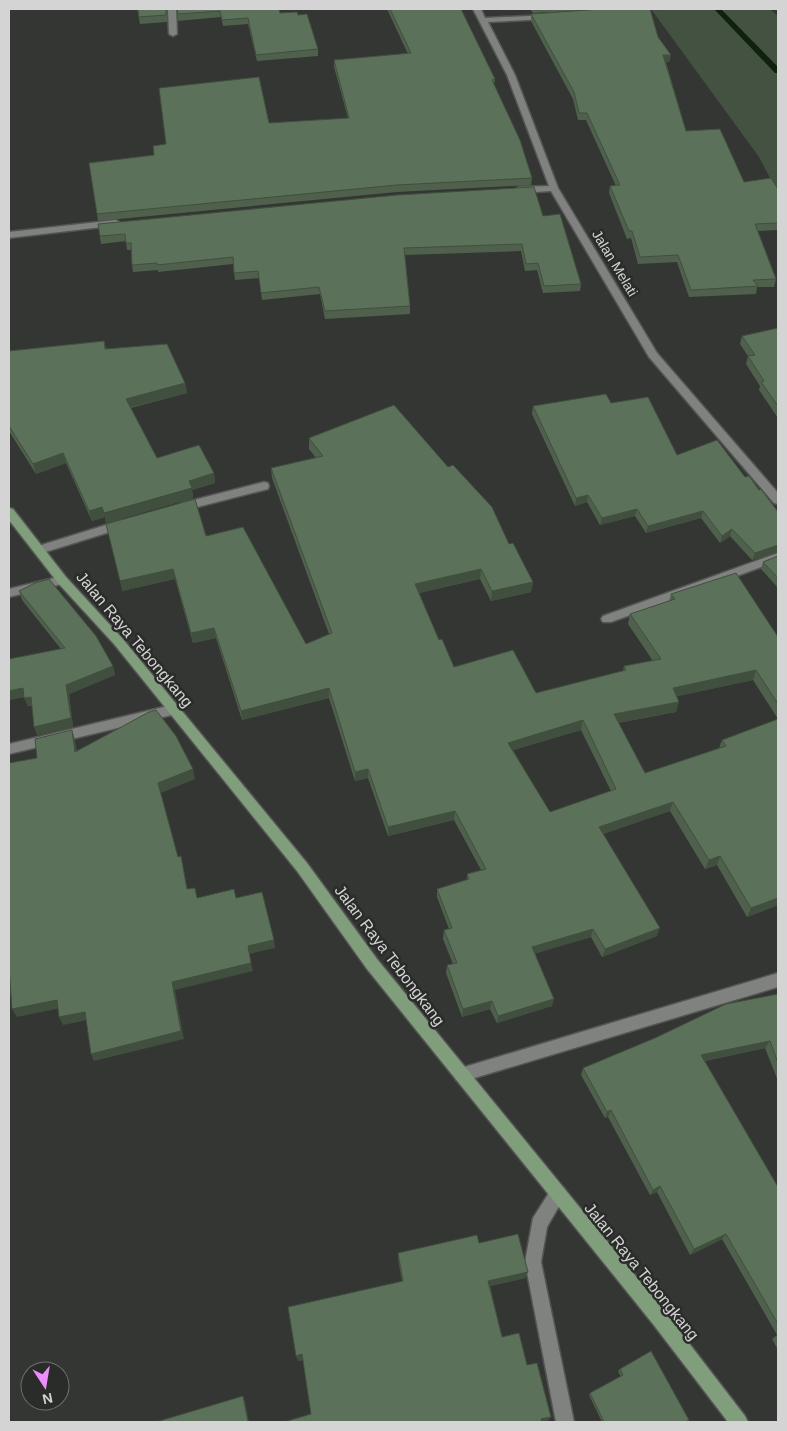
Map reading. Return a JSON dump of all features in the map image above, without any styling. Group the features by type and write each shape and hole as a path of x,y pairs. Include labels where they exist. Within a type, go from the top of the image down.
{"main road":[{"name":"Jalan Raya Tebongkang","path":"9,512 62,580 118,642 302,867 372,964 740,1422"}],"street":[{"path":"172,9 173,34"},
{"name":"Jalan Melati","path":"477,9 511,75 554,188 653,355 778,500"},
{"path":"484,20 555,17"},
{"path":"505,191 554,188"},
{"path":"9,235 130,222"},
{"path":"174,509 264,486"},
{"path":"39,550 129,522"},
{"path":"607,619 778,557"},
{"path":"9,593 62,580"},
{"path":"9,749 172,710"},
{"path":"462,1075 778,980"},
{"path":"558,1194 539,1224 533,1262 565,1422"}],"green space":[{"path":"651,9 770,9 778,16 778,193 759,157"}],"building":[{"path":"138,9 166,9 166,15 139,17"},
{"path":"177,9 279,9 280,13 297,12 298,15 307,14 318,49 256,55 248,18 222,20 220,11 178,14"},
{"path":"390,9 461,9 495,79 492,80 520,140 532,178 397,185 97,214 89,163 154,155 153,146 166,144 159,88 259,77 269,123 349,118 334,60 411,53"},
{"path":"601,9 650,9 658,37 671,55 663,55 686,131 720,129 744,182 771,178 778,189 778,223 755,224 776,279 753,280 758,286 691,290 678,255 640,257 632,231 629,231 610,186 620,185 587,113 579,113 574,92 531,14"},
{"path":"534,187 543,216 560,214 581,284 544,286 538,263 526,264 522,244 404,248 410,306 325,311 319,287 261,293 258,271 234,273 233,257 157,265 157,263 132,265 131,243 126,243 125,234 100,236 98,224 397,195"},
{"path":"778,328 778,406 761,382 764,381 748,356 755,355 742,336"},
{"path":"104,341 105,349 167,344 185,383 126,399 157,458 199,445 214,473 189,481 192,488 104,513 102,507 89,511 63,453 33,464 9,426 9,351"},
{"path":"606,394 611,403 648,397 677,455 717,440 745,477 749,476 778,512 778,545 755,553 732,529 722,536 703,511 648,526 637,509 602,518 588,495 576,498 533,406"},
{"path":"394,405 448,467 453,465 492,507 509,544 513,543 533,582 492,591 481,569 415,584 439,640 442,639 454,667 513,650 536,693 626,670 624,666 661,659 630,614 675,599 671,594 736,573 778,637 778,704 756,670 673,688 679,702 614,714 645,773 726,746 722,740 778,719 778,898 751,908 720,856 709,860 673,802 599,827 660,928 605,949 593,929 532,947 554,999 498,1016 492,1001 463,1009 447,965 457,963 444,930 452,928 437,889 469,879 467,874 486,869 455,811 388,827 368,769 355,772 329,688 241,711 214,628 191,633 173,569 120,581 106,524 195,499 206,536 243,527 306,644 332,633 271,468 323,456 309,438","holes":["583,720 616,789 550,812 508,743"]},
{"path":"778,556 778,578 763,562"},
{"path":"49,579 96,636 113,666 66,685 71,718 34,727 31,697 24,698 23,688 9,691 9,659 65,648 19,591"},
{"path":"156,710 176,736 193,769 158,783 178,857 181,856 187,889 195,888 197,898 234,889 236,898 262,892 274,940 248,946 251,963 172,982 181,1031 91,1054 85,1012 59,1017 57,1000 12,1009 9,967 9,763 37,758 35,739 72,730 75,752"},
{"path":"778,994 778,1063 770,1041 701,1055 778,1187 778,1324 726,1234 694,1249 660,1186 653,1190 611,1110 607,1112 583,1068 655,1038 726,1004"},
{"path":"518,1234 528,1272 488,1281 502,1337 519,1333 527,1365 537,1363 551,1417 541,1419 542,1422 284,1422 311,1414 302,1354 296,1356 288,1307 403,1281 398,1253 477,1235 479,1243"},
{"path":"651,1351 689,1420 685,1422 604,1422 590,1393 623,1375 620,1369"},
{"path":"243,1396 248,1422 156,1422"}],"waterway":[{"path":"717,9 778,71"}]}
